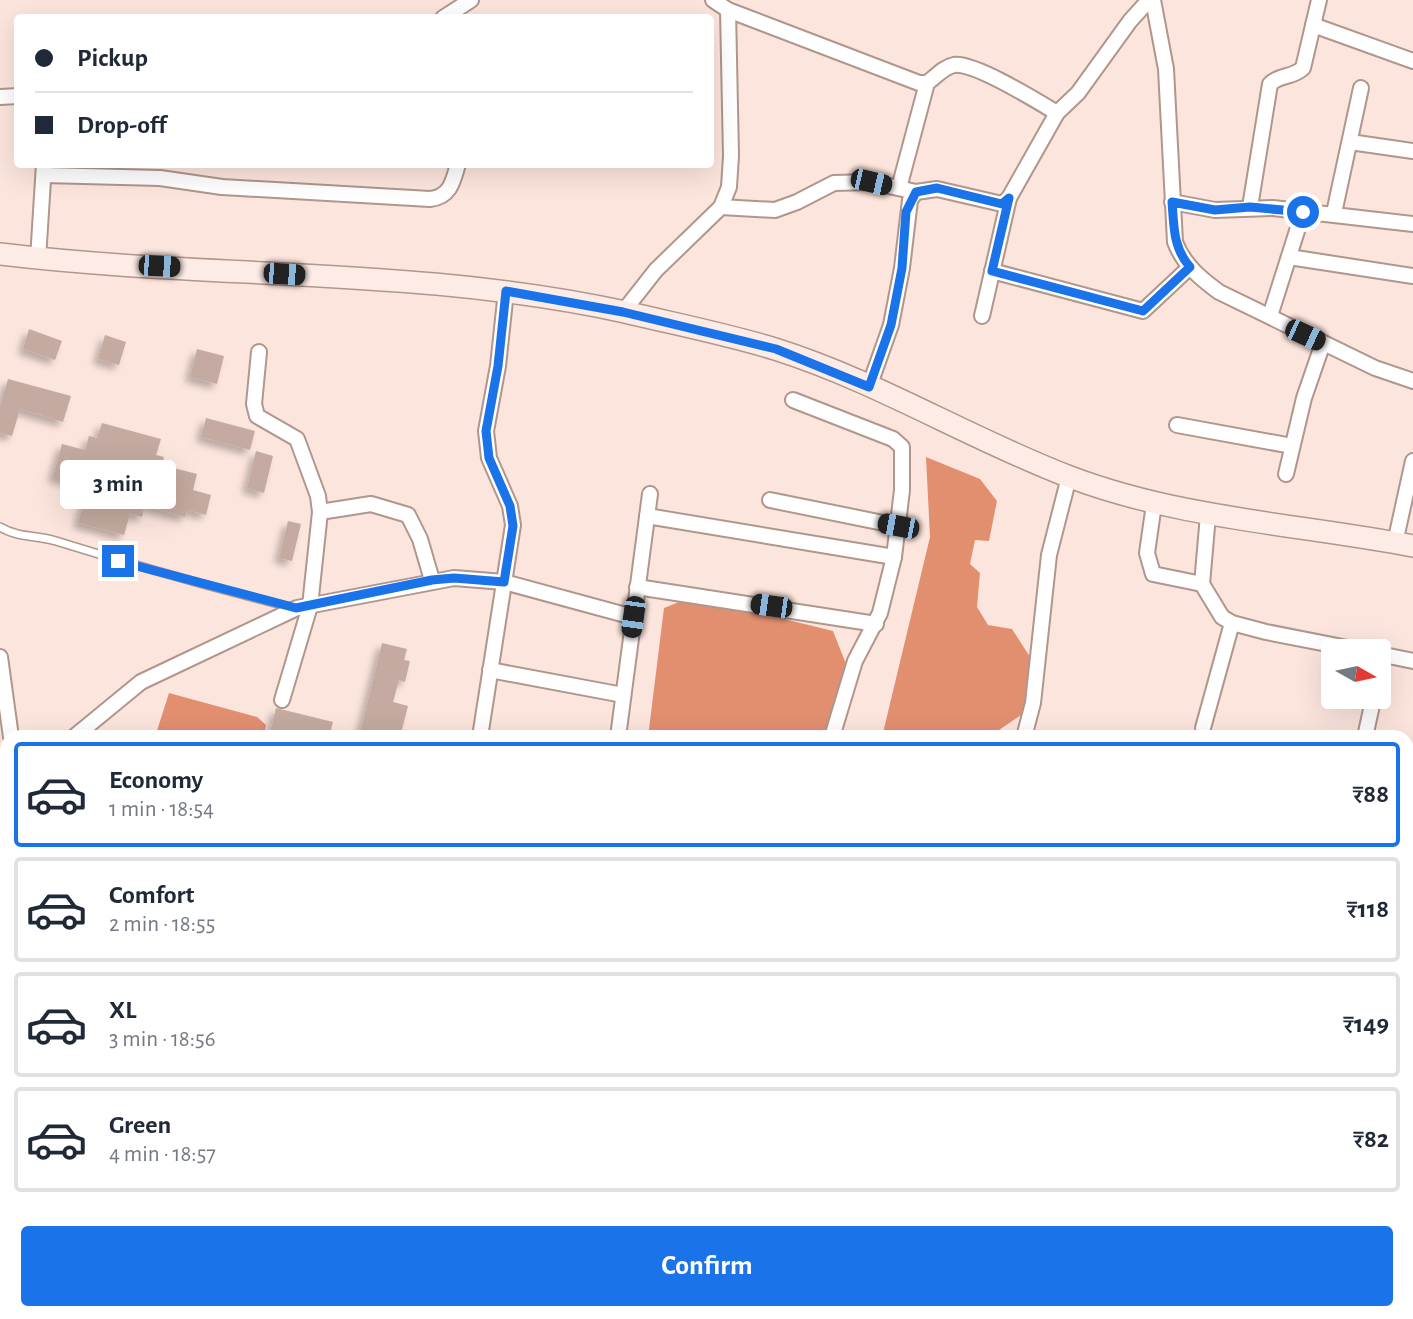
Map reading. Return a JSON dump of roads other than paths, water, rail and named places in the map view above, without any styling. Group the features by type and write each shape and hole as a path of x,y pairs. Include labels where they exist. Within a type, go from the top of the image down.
{"street":[{"path":"449,14 471,0"},
{"path":"713,0 727,10 919,83 928,83"},
{"path":"982,316 1009,198 1057,113 1078,93 1130,20 1151,0"},
{"path":"1151,0 1166,69 1175,242 1181,256 1219,292 1375,369 1413,381"},
{"path":"1250,207 1270,83 1277,77 1297,74 1303,68 1319,0"},
{"path":"623,312 656,270 721,207 729,187 731,156 727,10"},
{"path":"1313,25 1413,61"},
{"path":"899,188 928,83 944,68 964,65 1018,90 1057,113"},
{"path":"1334,213 1361,88"},
{"path":"1350,142 1413,151"},
{"path":"38,259 44,170 160,178 222,187 429,199 440,198 447,192 456,168"},
{"path":"721,207 775,210 834,183 871,182 916,192 937,188 1002,204 1009,198"},
{"path":"869,387 891,325 902,268 906,212 916,192"},
{"path":"1172,202 1215,210 1250,207 1334,213 1413,224"},
{"path":"1270,316 1303,212"},
{"path":"0,254 38,259 506,291 623,312 776,349 869,387 1069,477 1154,503 1208,515 1404,544 1413,461"},
{"path":"1289,257 1413,276"},
{"path":"992,271 1143,311 1190,267"},
{"path":"481,730 513,526 510,506 489,458 486,431 498,366 506,291"},
{"path":"1286,474 1323,343"},
{"path":"259,352 254,404 257,416 297,439 318,496 320,512 303,607 282,700"},
{"path":"793,400 893,439 902,447 894,557 876,624 855,661 834,730"},
{"path":"1177,425 1292,446"},
{"path":"1026,730 1033,703 1049,555 1069,477"},
{"path":"619,730 650,494"},
{"path":"769,500 898,526"},
{"path":"1154,503 1147,553 1153,574 1202,584"},
{"path":"320,512 371,505 408,515 420,539 432,580"},
{"path":"1208,515 1202,584 1222,617 1232,623 1321,642"},
{"path":"647,516 894,557"},
{"path":"83,730 141,682 303,607 432,580 454,578 504,582 633,617"},
{"path":"638,587 876,624"},
{"path":"1203,728 1232,623"},
{"path":"1391,656 1413,661"},
{"path":"0,657 10,730"},
{"path":"490,670 623,695"},
{"path":"1367,730 1371,709"}],"lane":[{"path":"0,527 14,535 49,539 167,576 303,607"}]}
